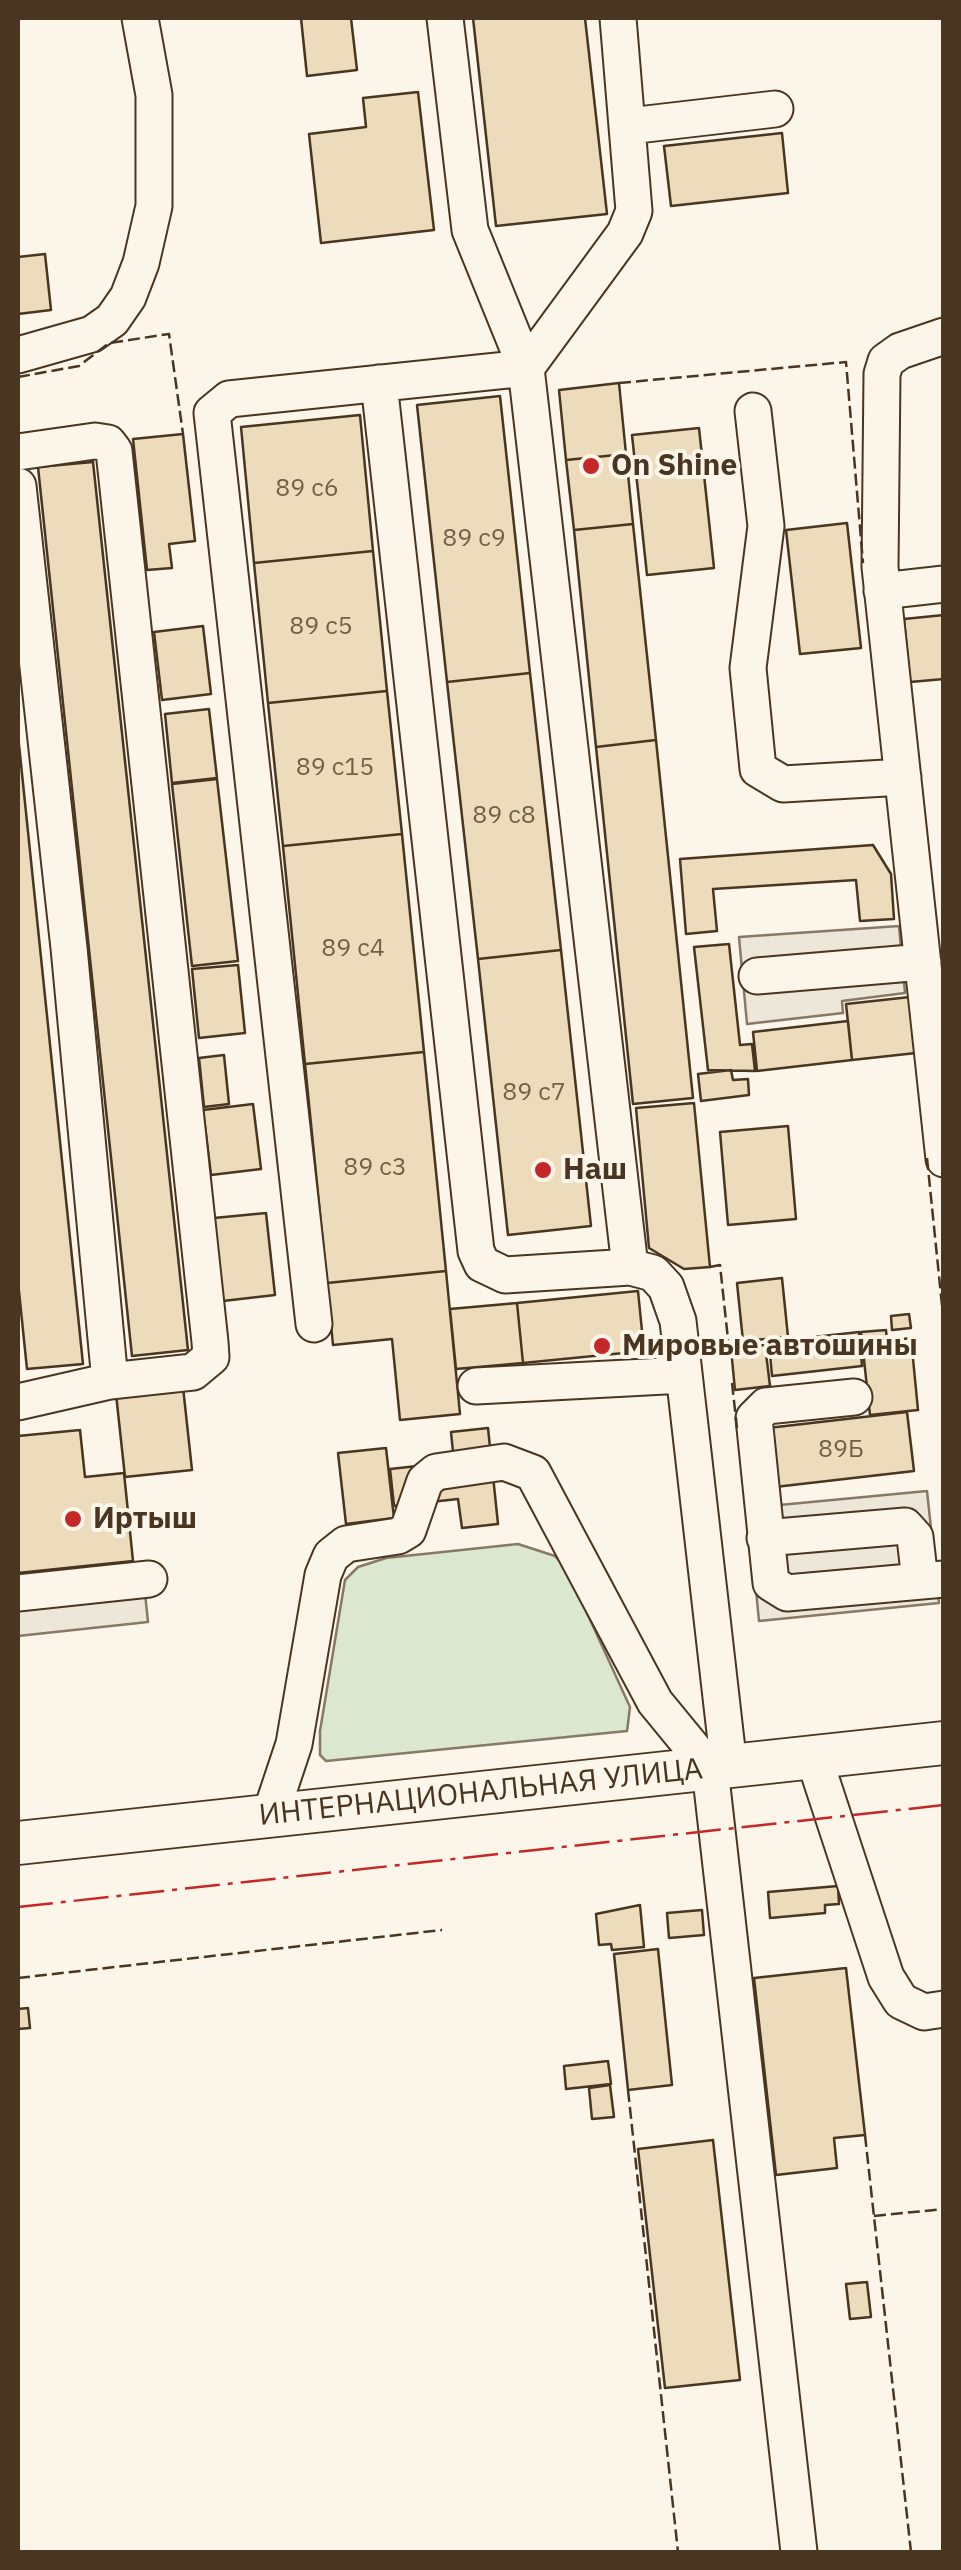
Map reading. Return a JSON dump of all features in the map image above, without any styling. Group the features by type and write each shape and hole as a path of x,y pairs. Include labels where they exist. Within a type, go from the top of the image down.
{"main road":[{"name":"ИНТЕРНАЦИОНАЛЬНАЯ УЛИЦА","path":"18,1843 944,1744"}],"lane":[{"path":"18,356 92,334 112,320 128,297 142,263 154,206 154,95 140,18"},
{"path":"445,18 470,230 526,368 630,1267"},
{"path":"314,1324 210,424 212,413 229,399 526,368 625,233 634,212 618,18"},
{"path":"629,126 775,109"},
{"path":"944,336 900,351 886,361 882,374 882,592 923,962 938,1054 944,1159"},
{"path":"378,383 476,1250 482,1264 505,1275 630,1267 653,1273 673,1300 684,1374 799,2552"},
{"path":"753,412 766,526 748,668 758,770 784,784 903,777"},
{"path":"18,452 95,441 108,443 114,451 210,1342 210,1357 204,1367 193,1372 110,1382 18,1402"},
{"path":"18,486 69,948 110,1382"},
{"path":"882,592 944,584"},
{"path":"758,976 923,962"},
{"path":"476,1386 684,1374"},
{"path":"765,1538 904,1526 916,1537 932,1580 787,1594 771,1583 765,1538 753,1429 759,1409 854,1397"},
{"path":"270,1816 294,1744 322,1576 332,1556 346,1544 398,1536 408,1530 426,1482 436,1472 504,1462 520,1466 542,1484 655,1702 720,1768"},
{"path":"18,1593 149,1579"},
{"path":"814,1758 886,1977 901,2002 924,2012 944,2009"}],"green space":[{"path":"518,1544 555,1556 566,1567 630,1707 627,1731 326,1761 320,1755 320,1731 345,1580 358,1567 386,1558"}],"shaded area":[{"path":"899,926 905,993 842,1001 843,1013 747,1024 739,937"},
{"path":"927,1491 939,1603 759,1621 748,1508"},
{"path":"145,1593 148,1622 18,1636 18,1607"}],"building":[{"path":"301,18 351,18 357,70 307,76"},
{"path":"473,18 585,18 607,214 496,226"},
{"path":"418,92 434,230 321,243 309,134 366,127 363,98"},
{"path":"782,133 788,193 671,206 664,146"},
{"path":"45,254 51,310 18,314 18,257"},
{"path":"619,383 626,454 566,460 559,390"},
{"path":"500,396 530,673 447,682 417,405"},
{"path":"360,415 373,551 254,563 241,427"},
{"path":"699,428 714,568 647,575 632,435"},
{"path":"183,434 195,541 169,544 172,568 147,570 133,439"},
{"path":"626,454 633,524 574,530 566,460"},
{"path":"93,462 188,1350 132,1356 38,467"},
{"path":"847,523 861,648 800,654 786,530"},
{"path":"633,524 656,740 596,747 574,530"},
{"path":"373,551 387,691 268,703 254,563"},
{"path":"944,615 944,679 910,682 904,619"},
{"path":"203,626 211,694 162,700 154,632"},
{"path":"530,673 561,950 478,959 447,682"},
{"path":"387,691 402,834 283,846 268,703"},
{"path":"209,709 217,778 172,783 165,714"},
{"path":"18,735 83,1364 27,1369 18,1282"},
{"path":"656,740 693,1098 633,1104 596,747"},
{"path":"217,779 238,961 192,966 172,784"},
{"path":"402,834 424,1052 305,1064 283,846"},
{"path":"873,845 891,874 894,919 860,921 856,880 713,889 717,931 686,934 680,859"},
{"path":"729,944 740,1045 752,1044 755,1071 708,1070 694,947"},
{"path":"561,950 591,1226 508,1235 478,959"},
{"path":"238,965 245,1033 199,1038 192,969"},
{"path":"910,997 916,1053 852,1060 846,1004"},
{"path":"848,1021 852,1060 757,1071 753,1032"},
{"path":"424,1052 446,1271 327,1283 305,1064"},
{"path":"224,1055 229,1104 204,1107 199,1058"},
{"path":"731,1070 733,1080 748,1079 749,1095 701,1101 698,1074"},
{"path":"694,1103 710,1267 684,1269 649,1248 636,1108"},
{"path":"253,1104 261,1169 211,1175 203,1110"},
{"path":"788,1126 796,1219 728,1225 720,1132"},
{"path":"266,1213 275,1295 223,1301 214,1218"},
{"path":"446,1271 460,1414 400,1420 392,1339 333,1345 327,1283"},
{"path":"782,1278 788,1337 743,1341 737,1283"},
{"path":"638,1291 644,1351 523,1363 517,1303"},
{"path":"517,1303 523,1363 456,1369 450,1309"},
{"path":"909,1314 911,1328 892,1330 891,1316"},
{"path":"886,1330 887,1341 911,1338 918,1410 870,1415 861,1332"},
{"path":"859,1332 862,1366 772,1376 769,1342"},
{"path":"765,1345 770,1386 735,1390 731,1349"},
{"path":"183,1387 192,1470 125,1477 116,1394"},
{"path":"907,1412 914,1471 775,1487 768,1428"},
{"path":"488,1428 498,1524 462,1528 458,1499 394,1506 390,1469 454,1462 451,1432"},
{"name":"Иртыш","path":"80,1430 85,1477 124,1473 133,1561 18,1573 18,1436"},
{"path":"386,1448 394,1518 346,1524 338,1453"},
{"path":"838,1886 839,1904 825,1905 825,1913 770,1918 768,1892"},
{"path":"640,1905 644,1947 612,1950 611,1944 599,1945 596,1914"},
{"path":"702,1910 704,1935 669,1938 667,1913"},
{"path":"658,1949 672,2085 628,2090 614,1954"},
{"path":"846,1968 865,2135 834,2138 837,2168 776,2175 754,1978"},
{"path":"28,2008 30,2028 18,2029 18,2009"},
{"path":"608,2061 611,2084 566,2089 564,2066"},
{"path":"610,2085 614,2117 592,2119 589,2088"},
{"path":"713,2140 740,2380 665,2388 638,2149"},
{"path":"867,2282 871,2317 850,2319 846,2284"}],"fence":[{"path":"18,377 79,366 109,343 169,334 183,434"},
{"path":"619,383 846,362 863,563"},
{"path":"927,1158 944,1325"},
{"path":"710,1267 720,1265 730,1358"},
{"path":"732,1383 737,1428"},
{"path":"18,1978 442,1930"},
{"path":"628,2090 678,2552"},
{"path":"865,2135 911,2552"},
{"path":"874,2216 944,2209"}],"power":[{"path":"18,1907 944,1805"}],"place":[{"name":"On Shine","path":"591,466"},
{"name":"Наш","path":"543,1170"},
{"name":"Мировые автошины","path":"602,1346"},
{"name":"Иртыш","path":"73,1519"}]}
